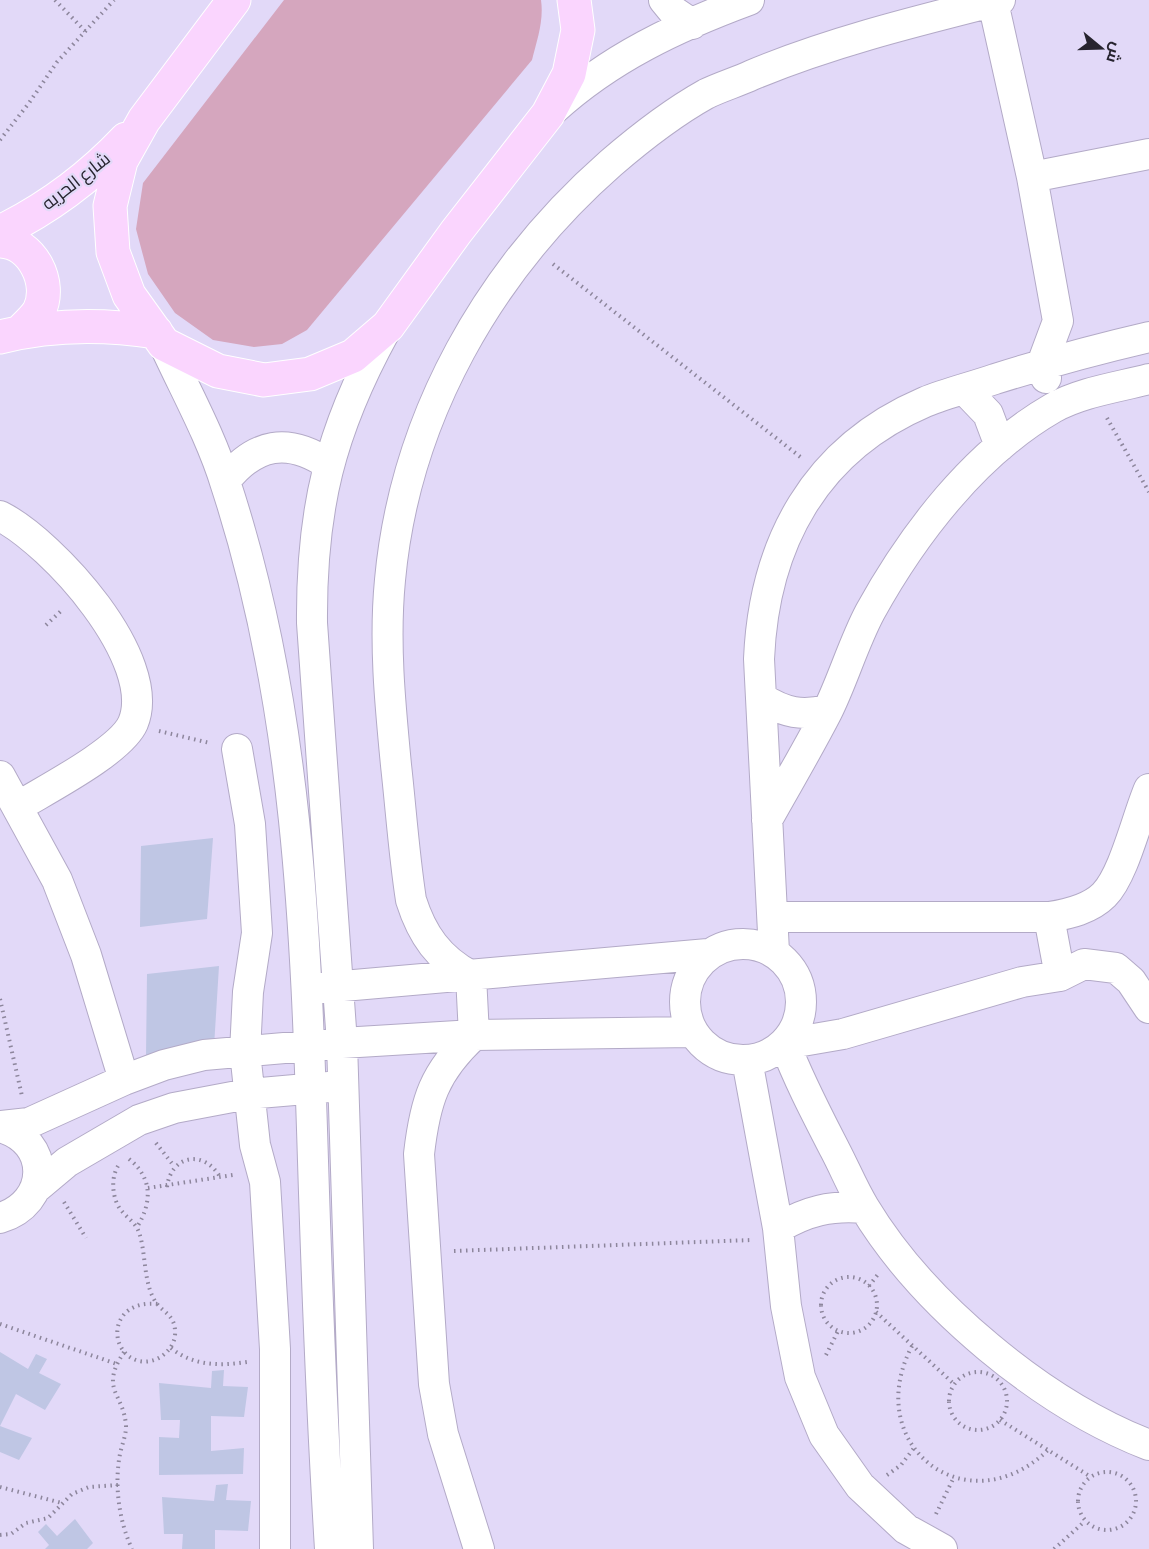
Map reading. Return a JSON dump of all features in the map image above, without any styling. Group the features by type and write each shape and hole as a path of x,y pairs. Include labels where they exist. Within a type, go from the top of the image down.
{"main road":[{"path":"160,338 129,295 113,252 110,206 121,160 144,120 234,0"},
{"path":"10,334 115,326 160,338 218,371 264,380 310,374 353,356 388,326 456,232 548,114 569,74 578,30 574,0"},
{"name":"شارع الحريه","path":"0,232 62,197 100,167 144,120"},
{"path":"0,241 9,242 33,257 44,283 39,311 10,334"}],"street":[{"path":"664,0 673,11 692,24"},
{"path":"548,114 580,85 618,59 652,40 748,0"},
{"path":"471,976 439,954 422,928 411,900 386,657 390,578 404,499 427,423 455,358 491,297 529,245 582,188 641,137 706,94 781,63 852,40 996,1 1032,177 1058,321 1042,364 1055,407"},
{"path":"1032,177 1149,154"},
{"path":"1058,321 1091,350 1098,392"},
{"path":"358,1549 342,1043 312,623 312,569 317,516 328,464 361,375 388,326"},
{"path":"774,952 763,699 759,658 761,618 769,578 783,540 822,474 856,444 889,420 926,402 1042,364 1149,337"},
{"path":"160,338 225,481 261,608 286,738 299,860 307,989 321,1409 330,1549"},
{"path":"767,820 828,710 847,661 870,613 897,567 956,491 1000,446 1055,407 1098,392 1149,379"},
{"path":"964,389 988,414 1000,446"},
{"path":"225,481 238,465 254,454 273,447 292,447 311,453 328,464"},
{"path":"0,516 17,525 45,547 85,589 130,668 137,688 137,707 132,725 121,739 85,766 19,806"},
{"path":"763,699 777,708 794,713 811,714 828,710"},
{"path":"237,749 250,824 257,933 248,992 245,1052 255,1145 265,1182 275,1349 275,1549"},
{"path":"0,776 19,806 57,880 86,955 124,1080"},
{"path":"773,917 1050,917 1088,906 1104,896 1116,880 1137,816 1149,789"},
{"path":"1050,917 1060,976"},
{"path":"785,1044 795,1029 800,1013 801,995 796,978 788,964 774,952 748,943 720,948 708,954 696,967 686,991 686,1016 703,1046 718,1055 747,1060 761,1058 785,1044 843,1034 1022,982 1060,976 1084,964 1116,968 1131,981 1149,1008"},
{"path":"307,989 708,954"},
{"path":"471,976 474,1035 446,1064 428,1099 423,1118 419,1154 434,1384 443,1434 479,1549"},
{"path":"42,1182 35,1155 26,1141 12,1131 10,1126 164,1065 204,1055 309,1045 474,1035 693,1032"},
{"path":"785,1044 797,1075 864,1208 902,1258 944,1305 990,1348 1040,1386 1094,1419 1149,1445"},
{"path":"747,1060 779,1234 786,1306 800,1377 824,1435 860,1486 906,1529 935,1545"},
{"path":"4,1223 27,1203 42,1182 139,1120 174,1108 248,1094 344,1086"},
{"path":"779,1234 798,1216 819,1209 841,1206 864,1208"}],"path":[{"path":"55,0 85,31"},
{"path":"0,140 29,104 57,62 114,0"},
{"path":"529,245 822,474"},
{"path":"1098,392 1149,492"},
{"path":"132,725 237,749"},
{"path":"0,999 10,1126"},
{"path":"124,1155 137,1165 148,1188 146,1213 137,1227"},
{"path":"167,1186 168,1176 174,1166 184,1160 195,1158 205,1160 214,1167 220,1177"},
{"path":"120,1162 113,1186 116,1202 124,1217 137,1227 146,1274 158,1304 166,1310 175,1328 171,1348 157,1359 140,1361 124,1352 117,1338 118,1322 127,1309 142,1303 158,1304"},
{"path":"148,1188 220,1177 244,1176 265,1182"},
{"path":"42,1182 86,1238"},
{"path":"425,1252 779,1234"},
{"path":"876,1312 866,1328 847,1334 838,1331 823,1316 820,1305 823,1294 838,1279 860,1279 873,1291 876,1312 954,1384"},
{"path":"0,1324 117,1364"},
{"path":"912,1346 903,1364 897,1386 897,1407 903,1429 914,1448 926,1460 954,1477 975,1481 996,1480 1016,1474 1034,1463 1048,1450"},
{"path":"171,1348 181,1356 214,1364 247,1362 275,1349"},
{"path":"124,1352 113,1378 114,1393 124,1414 126,1427 118,1485 125,1534 132,1549"},
{"path":"981,1372 1000,1382 1007,1401 1000,1420 983,1430 964,1427 956,1421 949,1403 954,1384 971,1373 981,1372"},
{"path":"1000,1420 1091,1477"},
{"path":"1101,1472 1121,1476 1135,1494 1136,1504 1133,1515 1116,1529 1105,1530 1085,1521 1079,1510 1078,1498 1082,1486 1091,1477 1101,1472"},
{"path":"935,1545 943,1496 954,1477"},
{"path":"0,1535 11,1534 26,1523 48,1518 72,1494 88,1486 118,1485"},
{"path":"0,1487 62,1503"},
{"path":"1054,1549 1085,1521"}],"shaded area":[{"path":"284,0 541,0 542,15 532,60 307,330 282,344 254,347 213,340 175,313 148,274 136,229 143,183"}],"building":[{"path":"213,838 207,919 140,927 141,846"},
{"path":"219,966 214,1047 146,1056 147,974"},
{"path":"0,1352 28,1369 36,1354 47,1359 39,1373 61,1384 45,1410 16,1394 0,1426"},
{"path":"224,1370 223,1386 248,1387 244,1417 211,1416 211,1451 244,1448 243,1474 159,1475 159,1437 179,1438 180,1420 161,1420 159,1383 211,1388 212,1371"},
{"path":"0,1426 32,1438 19,1460 0,1452"},
{"path":"228,1484 226,1500 251,1501 248,1531 215,1530 215,1549 182,1549 183,1534 164,1534 162,1497 214,1501 216,1485"},
{"path":"75,1519 93,1543 87,1549 45,1549 49,1545 38,1532 46,1524 57,1536"}]}
